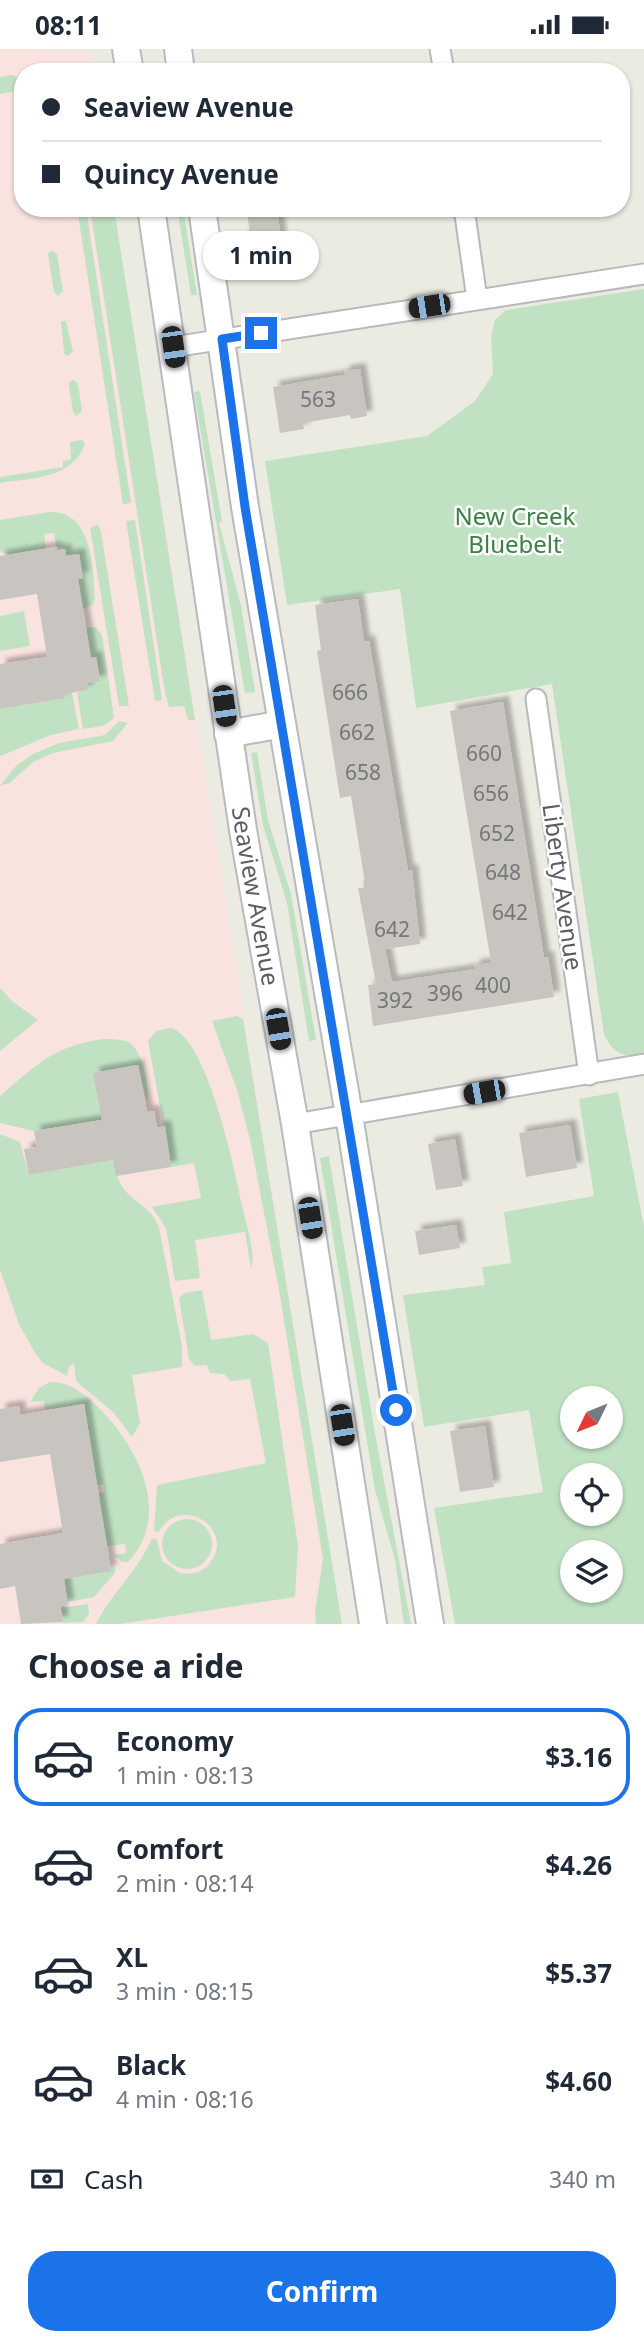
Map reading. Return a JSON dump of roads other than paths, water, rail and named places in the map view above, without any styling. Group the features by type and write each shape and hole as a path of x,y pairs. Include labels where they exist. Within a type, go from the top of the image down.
{"street":[{"name":"Seaview Avenue","path":"152,217 228,734 295,1124 373,1624"},
{"path":"203,217 245,507 349,1115 430,1624"},
{"path":"465,217 477,299"},
{"path":"173,347 644,274"},
{"name":"Liberty Avenue","path":"536,699 589,1075"},
{"path":"228,734 282,724"},
{"path":"295,1124 644,1064"}],"park label":[{"name":"New Creek Bluebelt","path":"515,531"}]}
